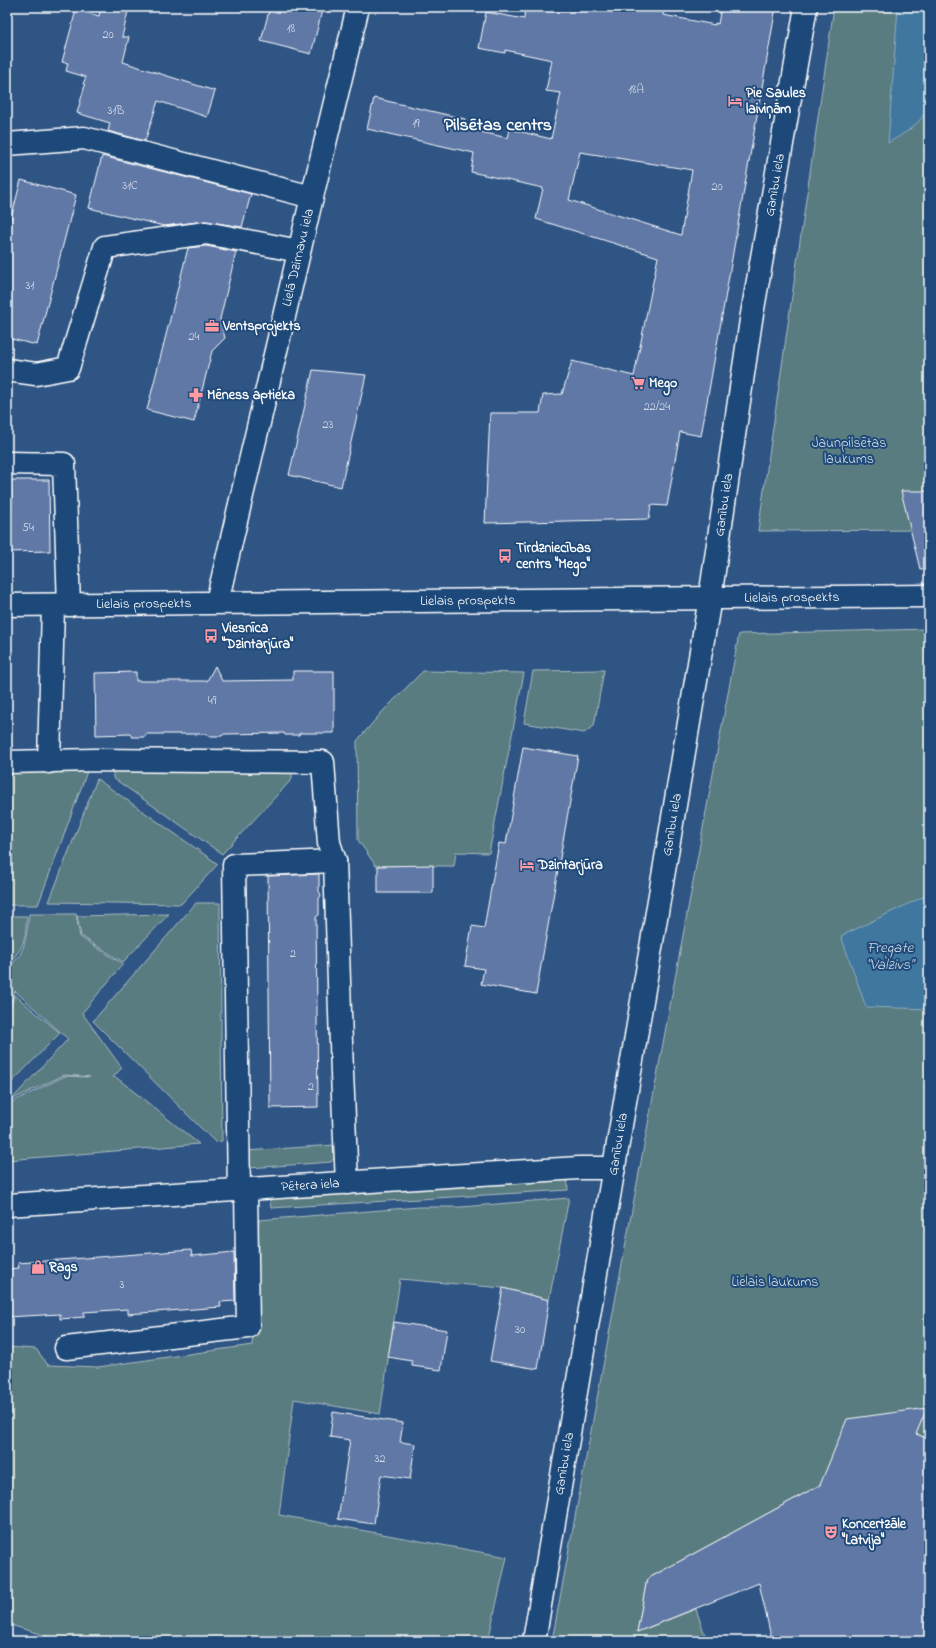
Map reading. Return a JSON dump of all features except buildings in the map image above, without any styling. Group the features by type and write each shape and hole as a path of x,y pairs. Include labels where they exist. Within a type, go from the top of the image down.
{"street":[{"name":"Lielā Dzirnavu iela","path":"217,602 358,7"},
{"name":"Ganību iela","path":"534,1641 710,598 751,320 806,7"},
{"path":"7,144 84,138 312,197"},
{"path":"7,370 36,374 68,368 105,247 206,233 299,251"},
{"path":"7,463 64,464 61,605 49,762"},
{"name":"Lielais prospekts","path":"7,605 929,596"},
{"path":"7,762 94,760 323,762 329,843 335,861 347,1184"},
{"path":"66,1348 248,1328 234,865 335,861"},
{"name":"Pētera iela","path":"7,1205 579,1168 614,1168"}],"green space":[{"name":"Jaunpilsētas laukums","path":"834,7 929,7 929,530 758,531"},
{"name":"Lielais laukums","path":"929,629 929,1439 916,1434 926,1409 820,1485 647,1579 637,1632 696,1609 707,1641 552,1641 739,634"},
{"path":"604,670 594,726 584,733 524,723 533,671"},
{"path":"423,671 524,673 489,853 456,852 454,866 376,866 358,840 357,741 382,712"},
{"path":"7,733 11,733 12,750 7,754"},
{"path":"292,768 292,779 222,854 113,778 113,769"},
{"path":"7,769 88,769 38,905 7,905"},
{"path":"97,779 218,864 181,904 49,902"},
{"path":"196,903 220,903 222,1141 215,1142 93,1021"},
{"path":"29,914 76,914 80,937 123,964 82,1013 122,1068 113,1077 117,1078 199,1144 7,1160 7,1106 10,1103 65,1076 90,1077 64,1075 11,1100 68,1039 15,991 7,1011 7,966 18,957 22,951"},
{"path":"169,914 123,962 81,936 77,916"},
{"path":"7,916 27,916 25,937 21,948 13,959 7,964"},
{"path":"15,995 60,1033 7,1087 7,1016"},
{"path":"335,1145 336,1154 331,1162 249,1168 246,1151"},
{"path":"567,1176 568,1190 271,1208 270,1200 278,1193"},
{"path":"569,1198 549,1300 503,1288 400,1279 380,1414 294,1399 279,1515 507,1557 488,1641 64,1641 7,1624 7,1347 36,1349 48,1365 98,1367 252,1345 259,1220 419,1207 461,1207"}],"water":[{"path":"898,7 926,7 929,16 929,106 917,123 888,143"},
{"name":"Fregate “Valzivs”","path":"929,894 929,1009 866,1007 841,936"}],"place":[{"name":"Pie Saules laiviņām","path":"735,101"},
{"name":"Ventsprojekts","path":"212,326"},
{"name":"Mego","path":"638,383"},
{"name":"Mēness aptieka","path":"196,395"},
{"name":"Tirdzniecības centrs \"Mego\"","path":"505,556"},
{"name":"Viesnīca \"Dzintarjūra\"","path":"211,636"},
{"name":"Dzintarjūra","path":"527,865"},
{"name":"Rags","path":"38,1267"},
{"name":"Koncertzāle \"Latvija\"","path":"831,1532"}],"district":[{"name":"Pilsētas centrs","path":"498,126"}]}
